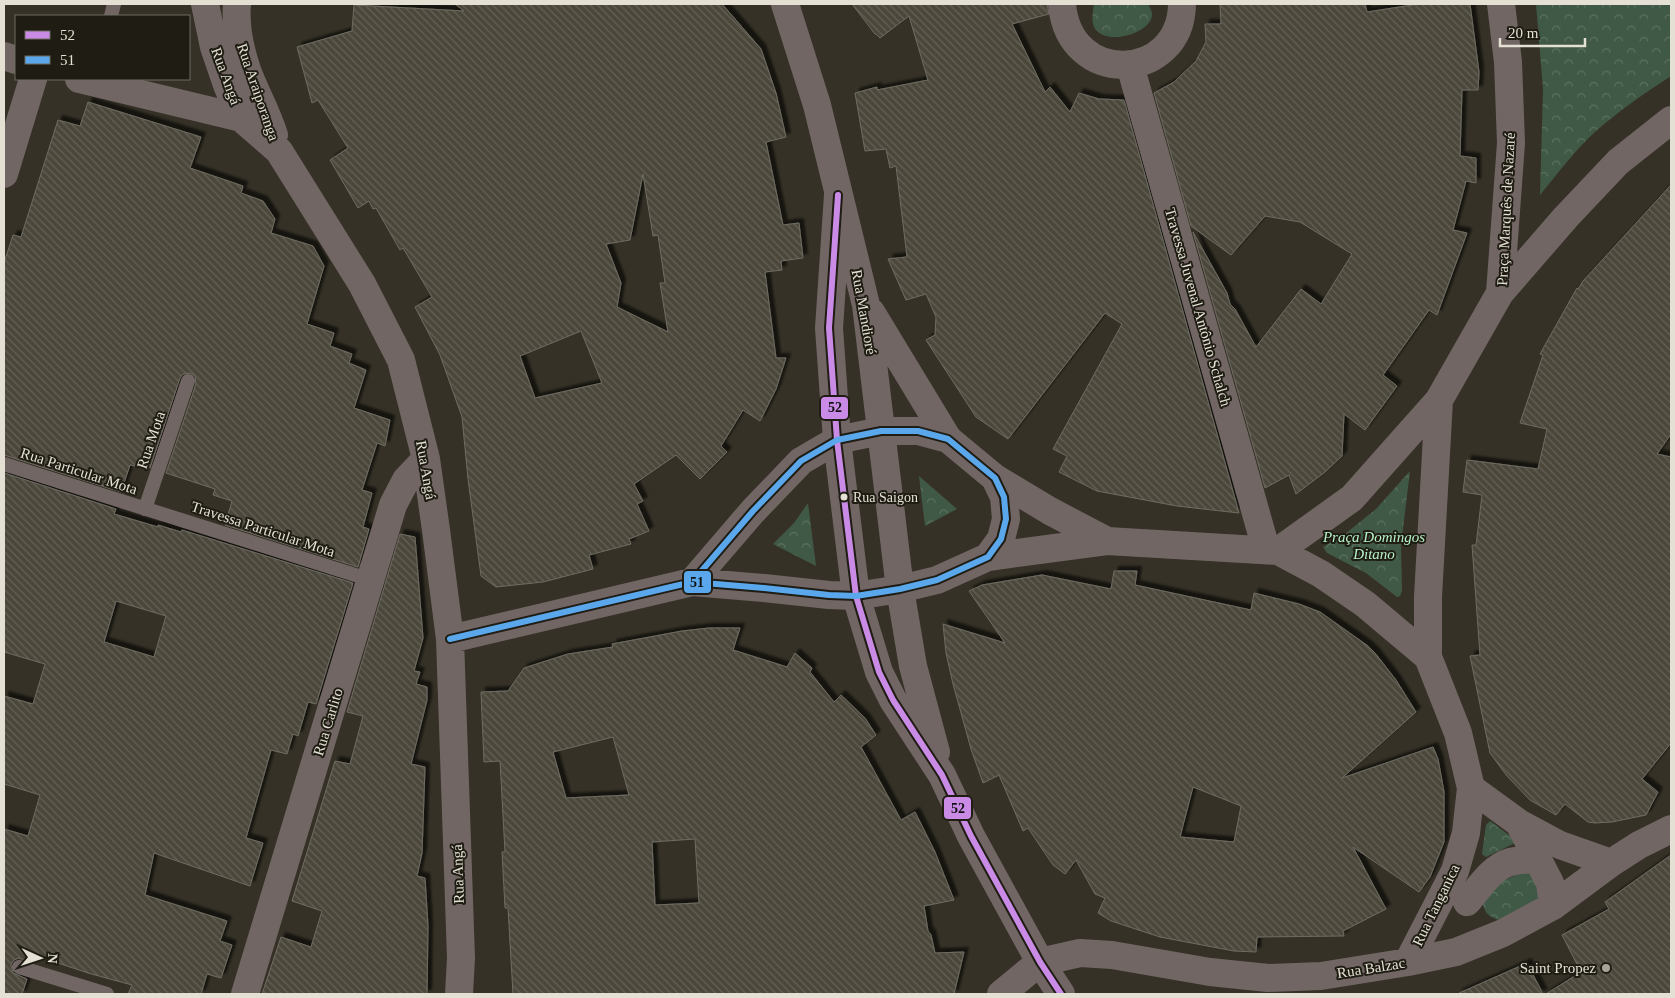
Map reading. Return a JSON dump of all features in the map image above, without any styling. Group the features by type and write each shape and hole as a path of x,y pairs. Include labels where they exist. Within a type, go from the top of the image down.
{"street":[{"name":"Rua Angá","path":"205,4 214,47 226,85 241,118 279,151 362,284 401,360 426,459 450,639 462,958 459,994"},
{"name":"Rua Araiporanga","path":"237,4 239,38 247,71 269,117 279,151"},
{"name":"Rua Mandioré","path":"785,4 817,105 866,305 900,589"},
{"path":"1062,4 1063,18 1069,35 1081,49 1095,59 1112,65 1130,65 1145,61 1158,53 1178,29 1182,15 1182,4"},
{"name":"Praça Marquês de Nazaré","path":"1500,293 1511,143 1508,62 1501,4"},
{"name":"Travessa Juvenal Antônio Schalch","path":"1130,65 1272,550"},
{"path":"4,174 33,80"},
{"path":"89,80 241,118 269,117"},
{"name":"Praça Marquês de Nazaré","path":"1500,293 1566,217 1618,162 1671,120"},
{"name":"Rua Mandioré","path":"838,195 829,328 837,440 856,596"},
{"path":"1272,550 1352,498 1439,400 1500,293"},
{"path":"866,305 948,439 995,478 1050,511 1107,541"},
{"path":"1428,657 1428,587 1439,400"},
{"path":"692,582 753,510 800,462 837,440 882,431 918,431 948,439"},
{"name":"Rua Carlito","path":"245,994 393,506 406,480 426,459"},
{"path":"988,558 1001,540 1006,518 1004,497 995,478"},
{"path":"450,639 692,582 856,596 900,589 937,580 988,558 1107,541 1272,550 1321,574 1365,604 1428,657"},
{"path":"900,589 913,666 942,775"},
{"path":"856,596 879,672 893,700 942,775 972,836 1040,962 1061,994"},
{"name":"Rua Tanganica","path":"1408,962 1456,871 1466,834 1471,788 1458,733 1428,657"},
{"path":"1471,788 1520,823 1560,845 1611,863"},
{"path":"1520,823 1550,883 1553,906"},
{"name":"Rua Balzac","path":"1040,962 1080,952 1112,955 1210,972 1268,978 1321,976 1456,952 1494,937 1553,906 1611,863 1671,829"},
{"path":"1468,902 1488,878 1508,862 1538,859"},
{"path":"1456,871 1468,902 1494,937"},
{"path":"1001,994 1040,962"}],"lane":[{"name":"Rua Mota","path":"145,509 188,381"},
{"name":"Rua Particular Mota","path":"4,464 145,509"},
{"name":"Travessa Particular Mota","path":"145,509 371,580"},
{"path":"19,967 107,994"}],"green space":[{"path":"1094,4 1148,4 1152,15 1150,22 1136,32 1126,36 1107,36 1099,33 1094,27 1092,18"},
{"path":"1536,4 1671,4 1671,76 1614,116 1588,138 1540,195 1543,89"},
{"name":"Praça Domingos Ditano","path":"1410,471 1401,545 1402,591 1400,596 1397,597 1366,573 1327,553 1323,547 1345,534 1376,509"},
{"path":"919,476 957,509 925,526"},
{"path":"808,503 816,566 773,544 794,523"},
{"path":"1490,821 1513,838 1515,843 1486,857 1482,854 1486,825"},
{"path":"1532,868 1549,895 1499,920 1489,915 1485,910 1482,899 1493,885"}],"building":[{"path":"455,4 722,4 761,49 776,93 786,137 766,142 783,225 799,223 803,258 781,261 782,270 765,272 776,358 786,358 776,389 760,421 743,410 721,446 727,452 700,479 676,455 634,484 643,501 637,504 649,531 629,539 631,544 589,555 593,569 543,582 496,587 481,576 462,417 440,355 415,307 432,297 403,248 400,250 376,208 373,209 369,201 358,208 330,160 348,148 318,100 312,103 297,47 352,31 354,5 464,11","holes":["643,174 653,236 658,235 665,283 660,283 668,332 617,307 621,283 606,244 630,240","581,331 602,383 535,398 520,356"]},
{"path":"852,4 1047,4 1049,14 1012,24 1045,92 1050,87 1070,112 1079,93 1099,99 1124,100 1239,513 1177,506 1097,491 1059,472 1067,456 1053,449 1122,324 1105,313 1008,439 976,417 926,340 935,335 936,317 926,294 906,300 888,259 907,257 896,166 890,168 886,149 865,151 855,93 877,87 877,90 928,80 909,16 880,38"},
{"path":"1220,4 1365,4 1367,12 1419,4 1470,4 1479,72 1478,90 1462,90 1460,156 1476,158 1476,183 1466,181 1453,230 1467,233 1437,315 1429,310 1383,375 1397,386 1365,430 1344,414 1342,456 1325,472 1296,494 1289,475 1265,488 1193,232 1227,293 1230,304 1235,309 1256,347 1301,289 1321,304 1352,254 1300,222 1265,216 1231,255 1191,226 1154,93 1174,82 1196,61 1206,42 1205,24 1221,24"},
{"path":"88,102 201,137 190,168 243,186 241,193 263,201 275,219 271,233 313,246 324,266 307,324 334,333 330,346 352,354 349,363 366,370 354,408 390,420 385,446 377,443 362,490 372,493 363,527 369,529 358,567 225,525 232,501 213,495 215,489 166,473 196,384 195,376 190,373 183,374 180,378 150,468 130,465 121,492 4,455 4,263 13,235 21,237 58,120 80,126"},
{"path":"1671,185 1671,434 1657,454 1671,457 1671,743 1642,779 1658,792 1646,815 1612,822 1595,823 1588,822 1565,804 1556,815 1530,800 1507,776 1490,753 1470,656 1480,655 1472,545 1476,545 1482,495 1463,492 1467,460 1538,469 1547,429 1520,423 1543,355 1540,354 1577,288"},
{"path":"4,473 116,509 114,514 158,527 158,525 181,532 182,530 353,583 316,704 308,702 298,736 293,734 287,754 271,750 246,838 263,843 250,886 154,853 145,895 227,921 220,941 232,945 221,978 207,974 201,994 128,994 132,985 34,955 32,962 18,958 11,965 13,973 27,979 22,994 4,994 4,829 28,836 40,795 4,784 4,696 33,704 45,664 4,652","holes":["116,601 166,616 154,657 104,642"]},
{"path":"400,534 415,537 423,638 414,671 420,672 416,684 427,687 427,700 411,764 425,767 422,853 417,876 425,878 428,926 427,994 262,994 281,937 311,947 322,911 292,901 335,761 350,764 363,716 347,712"},
{"path":"1114,571 1137,571 1135,585 1251,610 1254,593 1299,604 1320,612 1368,646 1396,680 1416,712 1342,778 1433,747 1438,759 1444,792 1444,842 1430,877 1419,892 1353,847 1386,909 1343,931 1344,936 1257,937 1256,952 1234,951 1160,937 1111,921 1098,913 1105,898 1095,894 1076,860 1065,874 1053,865 1028,828 1023,831 999,775 983,783 971,749 953,684 946,653 943,624 1005,643 969,591 982,585 1042,575 1111,589","holes":["1193,787 1241,806 1234,842 1180,837"]},
{"path":"709,628 740,628 733,650 787,667 795,653 812,668 810,672 834,702 841,695 865,718 876,735 861,747 901,820 915,812 935,852 954,900 924,906 928,931 931,935 935,953 964,952 954,994 513,994 508,908 505,908 502,852 505,852 500,761 484,762 481,692 508,691 524,668 568,654 613,647 612,644","holes":["613,737 629,795 566,798 553,752","695,839 699,903 655,905 652,842"]},
{"path":"1671,855 1671,994 1546,994 1581,972 1562,935 1609,909 1605,902"},
{"path":"1527,963 1543,994 1457,994"}],"transit line":[{"name":"52","path":"838,195 829,328 837,440 856,596 879,672 893,700 942,775 971,836 1040,962 1061,994"},
{"name":"51","path":"450,639 692,582 856,596 900,589 937,580 988,557 1001,539 1006,519 1004,497 995,478 948,439 918,431 881,431 837,440 801,461 753,511 692,582"}],"place":[{"name":"Rua Saigon","path":"844,497"},
{"name":"Saint Propez","path":"1606,968"}]}
